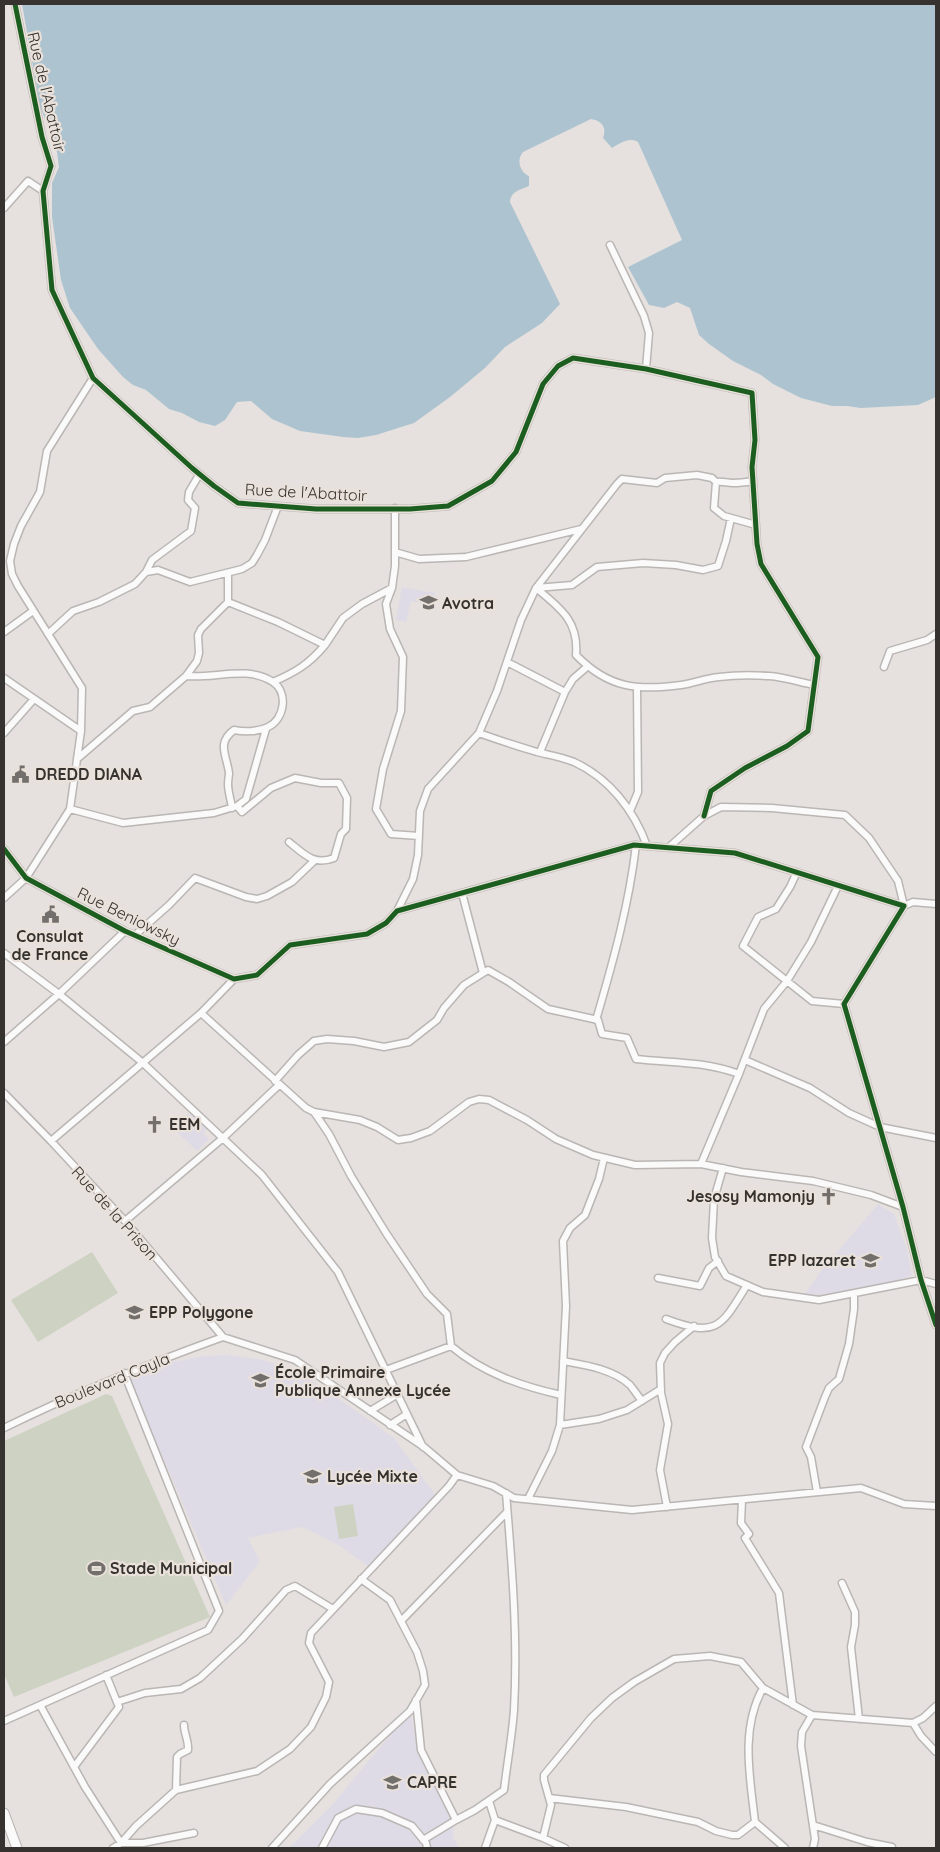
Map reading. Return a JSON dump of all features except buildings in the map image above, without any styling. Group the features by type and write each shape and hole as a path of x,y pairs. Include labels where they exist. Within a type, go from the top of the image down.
{"main road":[{"path":"4,1812 17,1848"}],"street":[{"name":"Rue de l'Abattoir","path":"15,4 42,137 51,166 43,191 52,290 93,378 200,474 238,503 316,509 410,509 448,506 492,481 516,452 543,384 558,366 573,358 646,369 752,393 755,440 752,467 753,481"},
{"path":"4,208 28,181 43,191"},
{"path":"610,245 644,316 649,333 646,369"},
{"path":"4,898 26,878 70,809 80,731 82,688 12,574 10,561 14,544 40,492 47,451 93,378"},
{"path":"48,634 73,611 100,602 135,584 146,572 152,560 191,531 195,508 188,500 189,492 200,474"},
{"path":"51,1141 201,1013 234,978 257,975 290,945 367,934 386,923 397,911 413,879 418,855 420,811 428,790 478,733 497,691 520,620 536,588 622,479 657,483 665,478 697,475 712,478 716,482"},
{"path":"704,816 711,791 745,768 787,746 808,731 818,657 761,564 756,544 753,481 737,483 716,482"},
{"path":"716,482 714,508 724,516 756,525"},
{"path":"146,572 158,570 190,582 242,569 252,563 265,540 272,517 278,506"},
{"path":"395,508 395,566 392,588 386,604 390,629 403,657 401,711 383,769 376,809 391,834 418,836"},
{"path":"536,588 572,585 597,567 643,564 676,565 703,570 718,566 731,518"},
{"path":"395,552 419,559 466,557 582,529"},
{"path":"77,759 133,710 150,707 186,676 197,662 199,653 198,635 201,629 228,602 228,573"},
{"path":"273,682 292,674 306,665 325,645 343,618 362,604 392,588"},
{"path":"536,588 570,619 577,642 576,655 604,677 620,685 637,687 680,685 718,677 770,676 814,685"},
{"path":"228,602 278,622 325,645"},
{"path":"4,632 33,611"},
{"path":"884,667 890,651 927,640 936,634"},
{"path":"507,662 565,692"},
{"path":"540,752 565,692 573,679 588,666"},
{"path":"186,676 251,674 273,682 280,689 283,696 282,707 274,724 266,729 234,730 228,734 223,747 229,773 228,785 234,807 242,812 272,788 295,778 321,784 339,783 347,798 346,829 341,834 334,858 325,862 308,858 289,842"},
{"path":"4,678 80,731"},
{"path":"630,811 638,792 637,687"},
{"path":"4,733 34,699"},
{"path":"70,809 123,823 214,813 234,807 246,799 266,729"},
{"path":"478,733 572,761 594,773 630,811 640,827 647,846"},
{"path":"669,847 704,816 721,807 772,808 845,815 869,838 898,881 904,906"},
{"path":"397,911 636,845 735,853 904,906"},
{"path":"596,1020 617,947 630,891 636,845"},
{"name":"Rue Beniowsky","path":"4,849 26,878 125,931 234,978"},
{"path":"135,935 169,905 195,878 246,897 257,899 267,896 292,882 315,860"},
{"path":"797,872 776,909 758,917 743,946 812,1000 844,1004"},
{"path":"700,1164 745,1060 764,1009 787,982 811,942 838,886"},
{"path":"462,893 483,974"},
{"path":"936,904 913,902 904,906 844,1004 903,1207 921,1280 936,1325"},
{"path":"4,1042 59,994 125,931"},
{"path":"4,953 59,994 143,1063 262,1175 338,1272 424,1448"},
{"path":"124,1222 223,1138 277,1083 298,1055 314,1041 327,1039 354,1041 384,1047 409,1042 437,1020 444,1008 464,985 488,970 548,1010 598,1020 602,1034 627,1038 636,1059 705,1064 739,1074"},
{"path":"201,1013 306,1108 314,1112 360,1120 377,1127 398,1140 411,1138 430,1131 469,1102 479,1099 489,1100 527,1120 556,1139 604,1158 635,1165 700,1164 813,1181 871,1196 903,1207"},
{"path":"745,1060 810,1088 849,1113 880,1127 936,1138"},
{"name":"Rue de la Prison","path":"4,1093 51,1141 124,1222 223,1337"},
{"path":"314,1112 329,1134 351,1176 386,1233 427,1294 447,1314 451,1346 464,1357 500,1376 542,1391 561,1395"},
{"path":"528,1499 552,1451 560,1426 566,1285 563,1241 570,1228 585,1215 600,1179 604,1158"},
{"path":"723,1168 714,1200 712,1238 715,1257 726,1276 763,1292 819,1300 921,1280 936,1284"},
{"path":"658,1278 700,1286 709,1268 718,1262"},
{"path":"666,1319 680,1324 709,1328 718,1325 728,1315 747,1285"},
{"path":"817,1492 810,1457 806,1447 829,1388 839,1378 849,1344 854,1309 854,1293"},
{"path":"667,1507 660,1470 668,1424 661,1389 660,1363 664,1353 694,1326"},
{"path":"223,1337 295,1360 424,1448 457,1475 493,1486 514,1498 632,1510 861,1488 904,1504 936,1506"},
{"name":"Boulevard Cayla","path":"4,1428 124,1373 223,1337"},
{"path":"386,1370 451,1346"},
{"path":"563,1360 616,1376 630,1385 642,1401"},
{"path":"4,1721 208,1630 219,1611 124,1373"},
{"path":"560,1426 617,1414 661,1389"},
{"path":"370,1411 398,1394"},
{"path":"390,1425 408,1414"},
{"path":"113,1848 121,1843 136,1826 176,1790 257,1771 290,1749 311,1727 326,1697 329,1682 309,1643 311,1633 449,1486 457,1475"},
{"path":"423,1840 504,1790 514,1711 516,1648 512,1559 506,1493"},
{"path":"742,1500 741,1523 749,1534 745,1538 778,1593 794,1705"},
{"path":"401,1621 508,1512"},
{"path":"272,1848 330,1784 410,1711 424,1685 423,1671 417,1652 390,1600 361,1579"},
{"path":"842,1584 855,1612 851,1647 859,1719"},
{"path":"117,1702 145,1693 181,1689 200,1678 242,1639 286,1590 291,1587 296,1586 334,1609"},
{"path":"543,1838 550,1805 544,1775 591,1718 612,1698 634,1682 674,1659 710,1656 741,1662 763,1688 812,1715 913,1723 923,1718 936,1706"},
{"path":"74,1767 119,1706 106,1675"},
{"path":"763,1688 754,1703 749,1728 750,1776 755,1822 785,1848"},
{"path":"416,1700 421,1750 456,1820"},
{"path":"40,1705 85,1787 121,1843"},
{"path":"812,1715 802,1732 801,1746 815,1839 813,1848"},
{"path":"913,1723 921,1736 936,1752"},
{"path":"176,1790 177,1757 188,1750 184,1725"},
{"path":"548,1798 626,1807 698,1822 716,1831 732,1835 738,1835 755,1822"},
{"path":"485,1848 495,1820 489,1801"},
{"path":"322,1848 338,1818 356,1809 382,1813 412,1826 427,1848"},
{"path":"495,1820 565,1848"},
{"path":"813,1825 865,1845 892,1847"},
{"path":"121,1843 143,1843 194,1833"}],"shaded area":[{"name":"Avotra","path":"402,587 435,593 433,606 411,601 406,622 396,620"},
{"path":"189,1113 192,1116 194,1114 209,1128 203,1133 209,1139 197,1151 174,1129"},
{"name":"EPP lazaret","path":"878,1204 894,1214 907,1250 912,1275 900,1281 815,1296 805,1294 821,1271"},
{"name":"Lycée Mixte","path":"226,1355 258,1359 294,1369 331,1393 394,1438 436,1496 368,1566 340,1546 303,1527 248,1538 260,1561 226,1605 165,1462 127,1380 163,1364 205,1356"},
{"name":"CAPRE","path":"410,1711 421,1759 454,1816 453,1837 459,1848 289,1848 332,1805"}],"green space":[{"path":"92,1252 118,1293 38,1342 11,1300"},
{"name":"Stade Municipal","path":"106,1394 112,1396 210,1617 14,1697 4,1674 4,1441"},
{"path":"353,1504 358,1536 339,1539 334,1507"}],"water":[{"path":"22,4 936,4 936,397 918,405 861,408 832,406 801,398 733,361 709,344 699,335 690,308 677,302 664,308 649,305 628,267 682,240 638,142 628,140 612,148 603,138 603,125 591,119 523,152 519,162 523,172 529,176 529,186 514,193 510,202 560,304 542,323 505,347 485,368 450,397 414,423 376,435 358,438 300,431 272,419 251,401 237,402 225,420 215,426 199,422 169,409 146,390 133,385 123,377 98,349 70,308 61,280 52,217 52,183 59,167 57,152 40,106"}],"cycle path":[{"path":"15,4 42,137 51,166 43,191 52,290 93,378 192,468 238,503 316,509 410,509 448,506 492,481 516,452 543,384 558,366 573,358 646,369 752,393 755,440 752,467 757,544 761,564 818,657 808,731 787,746 745,768 711,791 704,816"},
{"path":"4,849 26,878 125,931 234,979 257,975 290,945 367,934 386,923 397,911 634,845 735,853 904,906 844,1004 903,1207 921,1280 936,1325"}],"place":[{"name":"Avotra","path":"428,603"},
{"name":"DREDD DIANA","path":"21,774"},
{"name":"Consulat de France","path":"50,915"},
{"name":"EEM","path":"155,1124"},
{"name":"Jesosy Mamonjy","path":"829,1196"},
{"name":"EPP lazaret","path":"870,1260"},
{"name":"EPP Polygone","path":"135,1312"},
{"name":"École Primaire Publique Annexe Lycée","path":"261,1381"},
{"name":"Lycée Mixte","path":"313,1476"},
{"name":"Stade Municipal","path":"96,1568"},
{"name":"CAPRE","path":"393,1782"}]}
